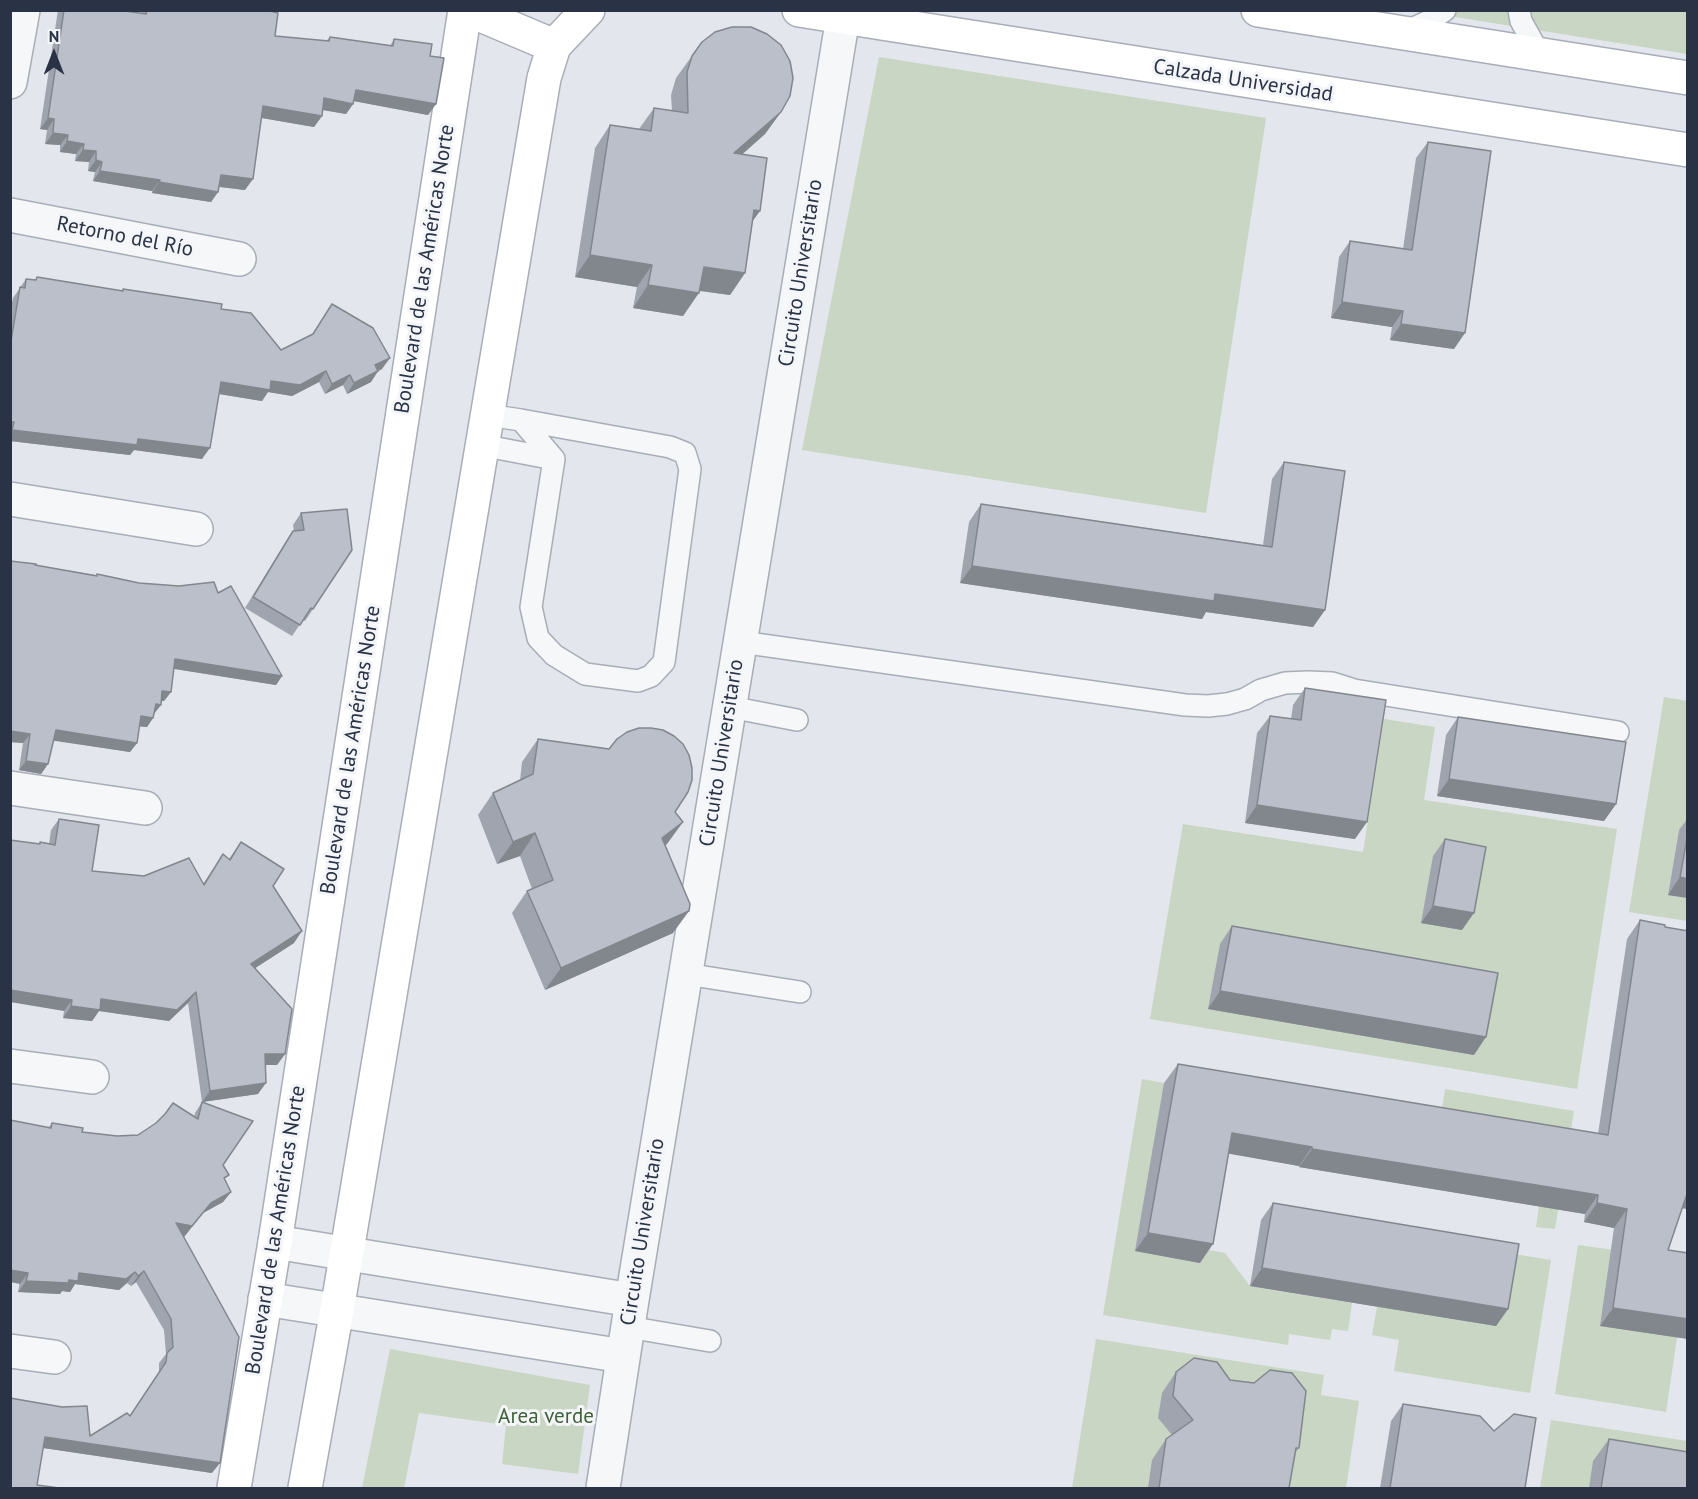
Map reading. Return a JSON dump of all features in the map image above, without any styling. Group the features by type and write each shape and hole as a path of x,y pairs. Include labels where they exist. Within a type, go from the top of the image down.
{"main road":[{"path":"467,10 554,46"},
{"name":"Boulevard de las Américas Norte","path":"234,1488 275,1242 467,10"},
{"path":"305,1488 337,1310 544,78 554,46 588,10"},
{"name":"Calzada Universidad","path":"800,10 1688,150"},
{"path":"1258,10 1688,78"}],"street":[{"path":"10,82 22,10"},
{"name":"Circuito Universitario","path":"603,1488 843,17"},
{"name":"Retorno del Río","path":"10,215 238,259"},
{"path":"10,499 196,529"},
{"path":"10,788 145,808"},
{"path":"10,1066 92,1077"},
{"path":"275,1242 346,1253 628,1328"},
{"path":"265,1299 337,1310 628,1328"},
{"path":"10,1350 54,1357"}],"lane":[{"path":"1403,33 1429,21 1445,10"},
{"path":"1520,10 1521,21 1540,55"},
{"path":"484,430 521,420 670,447 685,453 690,469 664,662 651,676 638,681 585,674 554,655 538,638 531,607 554,459 521,420"},
{"path":"484,430 554,459"},
{"path":"741,642 1185,705 1227,704 1285,683 1332,683 1354,690 1618,732"},
{"path":"730,706 797,720"},
{"path":"686,974 800,992"},
{"path":"628,1328 710,1341"}],"green space":[{"path":"1410,11 1687,11 1687,54 1455,17"},
{"path":"879,57 1266,118 1206,513 802,450"},
{"path":"1664,697 1687,701 1687,831 1679,830 1668,894 1687,898 1687,921 1629,912"},
{"path":"1384,719 1435,727 1424,800 1617,829 1577,1089 1150,1019 1183,824 1363,852"},
{"path":"1142,1079 1164,1083 1202,1249 1225,1253 1250,1286 1352,1303 1348,1331 1332,1329 1330,1340 1289,1334 1288,1345 1103,1315"},
{"path":"1445,1089 1574,1111 1555,1229 1536,1227 1539,1206 1439,1129"},
{"path":"1578,1245 1671,1258 1677,1338 1666,1412 1555,1394"},
{"path":"1508,1253 1551,1260 1530,1393 1394,1371 1399,1340 1372,1335 1377,1307"},
{"path":"1096,1339 1324,1375 1321,1395 1359,1401 1346,1488 1072,1488"},
{"name":"Area verde","path":"390,1349 590,1385 578,1474 502,1464 506,1425 419,1413 404,1488 362,1488"},
{"path":"1551,1420 1687,1441 1687,1477 1589,1488 1540,1488"}],"building":[{"path":"64,10 118,10 146,14 147,10 266,10 278,13 275,36 329,41 330,37 393,46 394,39 432,44 430,56 444,58 436,104 356,90 353,104 324,98 322,116 263,106 253,179 221,175 218,192 100,171 102,162 96,160 96,151 83,150 84,144 67,141 68,135 53,133 54,119 48,118"},
{"path":"732,27 751,27 767,34 781,45 790,61 793,78 790,96 781,112 734,153 767,158 760,211 754,210 745,273 704,267 699,293 648,285 652,265 590,255 610,125 651,131 654,108 688,113 687,72 692,56 702,42 715,32"},
{"path":"1428,142 1491,151 1465,333 1401,324 1403,311 1342,302 1350,241 1412,250"},
{"path":"37,277 222,304 221,309 251,313 281,350 313,334 332,304 373,328 390,358 375,365 378,371 354,383 350,375 332,384 326,371 300,385 271,381 270,390 221,382 210,448 138,439 137,445 12,430 14,422 10,422 10,347 20,287 25,288 26,279 36,280"},
{"path":"1284,462 1345,471 1325,610 1215,594 1214,601 972,566 981,504 1272,547"},
{"path":"347,509 352,550 300,625 253,597 293,531 304,530 301,513"},
{"path":"10,561 97,576 97,574 139,583 179,586 214,582 218,593 231,586 282,676 175,659 171,692 162,691 161,705 156,704 153,718 141,716 137,743 56,730 48,764 26,761 30,734 10,731"},
{"path":"1305,688 1386,700 1367,822 1257,805 1270,716 1301,720"},
{"path":"1458,717 1626,742 1616,804 1449,779"},
{"path":"639,728 663,730 683,744 689,755 692,780 688,792 675,812 683,822 662,838 690,904 689,911 561,968 527,891 553,880 535,833 513,842 493,793 533,774 538,739 609,749 627,732"},
{"path":"59,819 99,825 92,871 144,876 189,858 204,885 223,854 230,860 241,842 284,869 273,886 302,931 251,964 292,1009 285,1054 265,1054 266,1083 210,1091 196,992 177,1010 101,999 100,1010 71,1006 72,1000 10,990 10,840 55,845"},
{"path":"1688,833 1688,879 1680,877"},
{"path":"1445,839 1486,847 1474,913 1433,906"},
{"path":"1640,920 1688,931 1688,1191 1668,1250 1688,1253 1688,1319 1613,1308 1627,1209 1597,1203 1598,1195 1312,1149 1312,1147 1232,1133 1213,1244 1148,1233 1178,1064 1608,1135"},
{"path":"1232,926 1498,973 1486,1037 1220,991"},
{"path":"202,1102 253,1121 223,1165 229,1175 224,1178 231,1192 211,1203 192,1226 176,1223 239,1337 220,1463 45,1437 37,1485 59,1488 10,1488 10,1398 62,1407 87,1406 90,1436 127,1413 130,1416 166,1362 167,1353 173,1347 171,1319 144,1271 138,1276 135,1272 126,1279 79,1273 78,1281 69,1280 68,1283 26,1281 28,1273 10,1270 10,1120 51,1128 52,1123 83,1128 82,1132 117,1136 138,1135 156,1123 173,1103 198,1119"},
{"path":"1273,1203 1519,1244 1508,1309 1262,1268"},
{"path":"1194,1358 1217,1362 1230,1380 1254,1383 1270,1370 1292,1373 1306,1391 1299,1448 1296,1448 1289,1488 1159,1488 1166,1439 1193,1420 1173,1396 1176,1372"},
{"path":"1403,1404 1480,1416 1494,1431 1514,1414 1536,1418 1525,1488 1390,1488"},
{"path":"1609,1439 1688,1452 1688,1488 1601,1488"}]}
